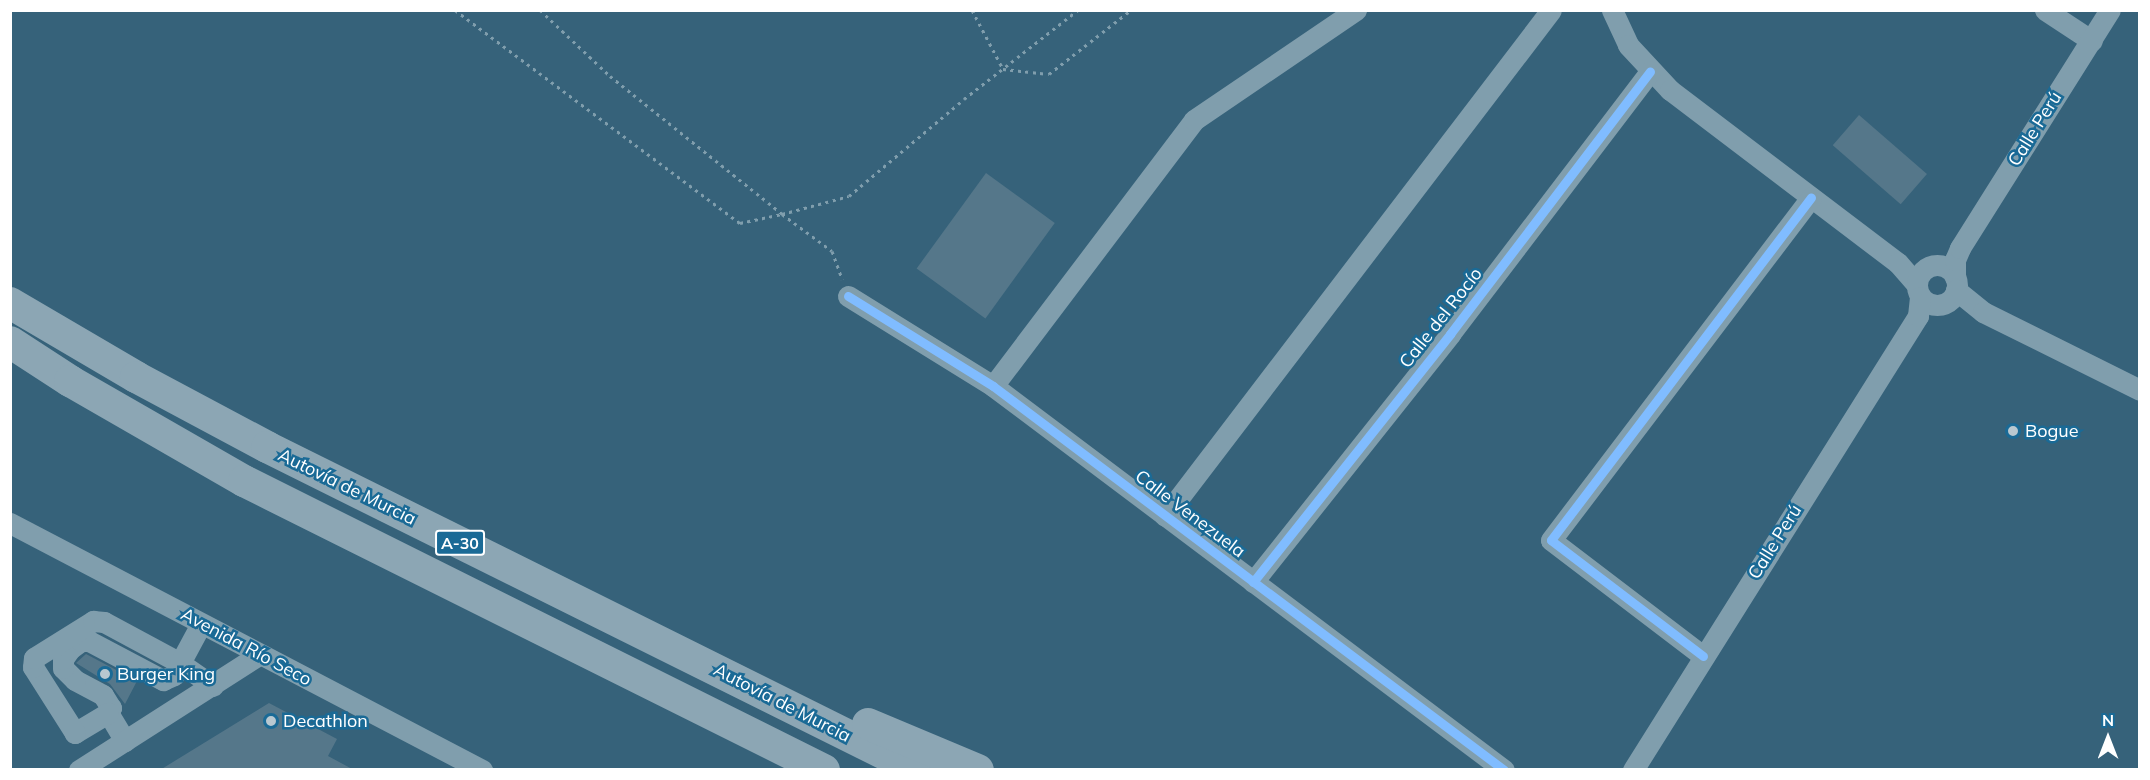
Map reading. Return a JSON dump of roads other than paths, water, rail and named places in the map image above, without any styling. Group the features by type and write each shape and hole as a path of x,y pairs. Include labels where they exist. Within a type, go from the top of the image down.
{"highway":[{"name":"Autovía de Murcia","path":"10,303 136,378 204,414 916,770"},
{"name":"A-30","path":"10,342 80,387 244,481 824,770"},
{"path":"625,624 978,770"},
{"path":"708,712 808,770"}],"street":[{"path":"993,386 1194,120 1356,10"},
{"path":"1165,516 1551,10"},
{"path":"1612,10 1628,45 1670,90 1934,290 2139,390"},
{"path":"2044,10 2092,41"},
{"name":"Calle Perú","path":"1633,770 2110,10"},
{"name":"Calle del Rocío","path":"1253,582 1450,334 1650,70"},
{"path":"1703,656 1551,540 1811,198"},
{"name":"Calle Venezuela","path":"848,296 993,386 1504,770"},
{"name":"Avenida Río Seco","path":"10,523 259,656 482,770"},
{"path":"201,624 180,663 174,675 163,680 89,641 81,641 70,649 63,659 63,668 75,680 103,695 111,708 108,713 75,733 33,667 34,657 93,621 104,622 180,663 213,686"},
{"path":"79,770 259,656"},
{"path":"108,713 125,741"}],"place":[{"name":"Bogue","path":"2013,431"},
{"name":"Burger King","path":"105,674"},
{"name":"Decathlon","path":"271,721"}]}
